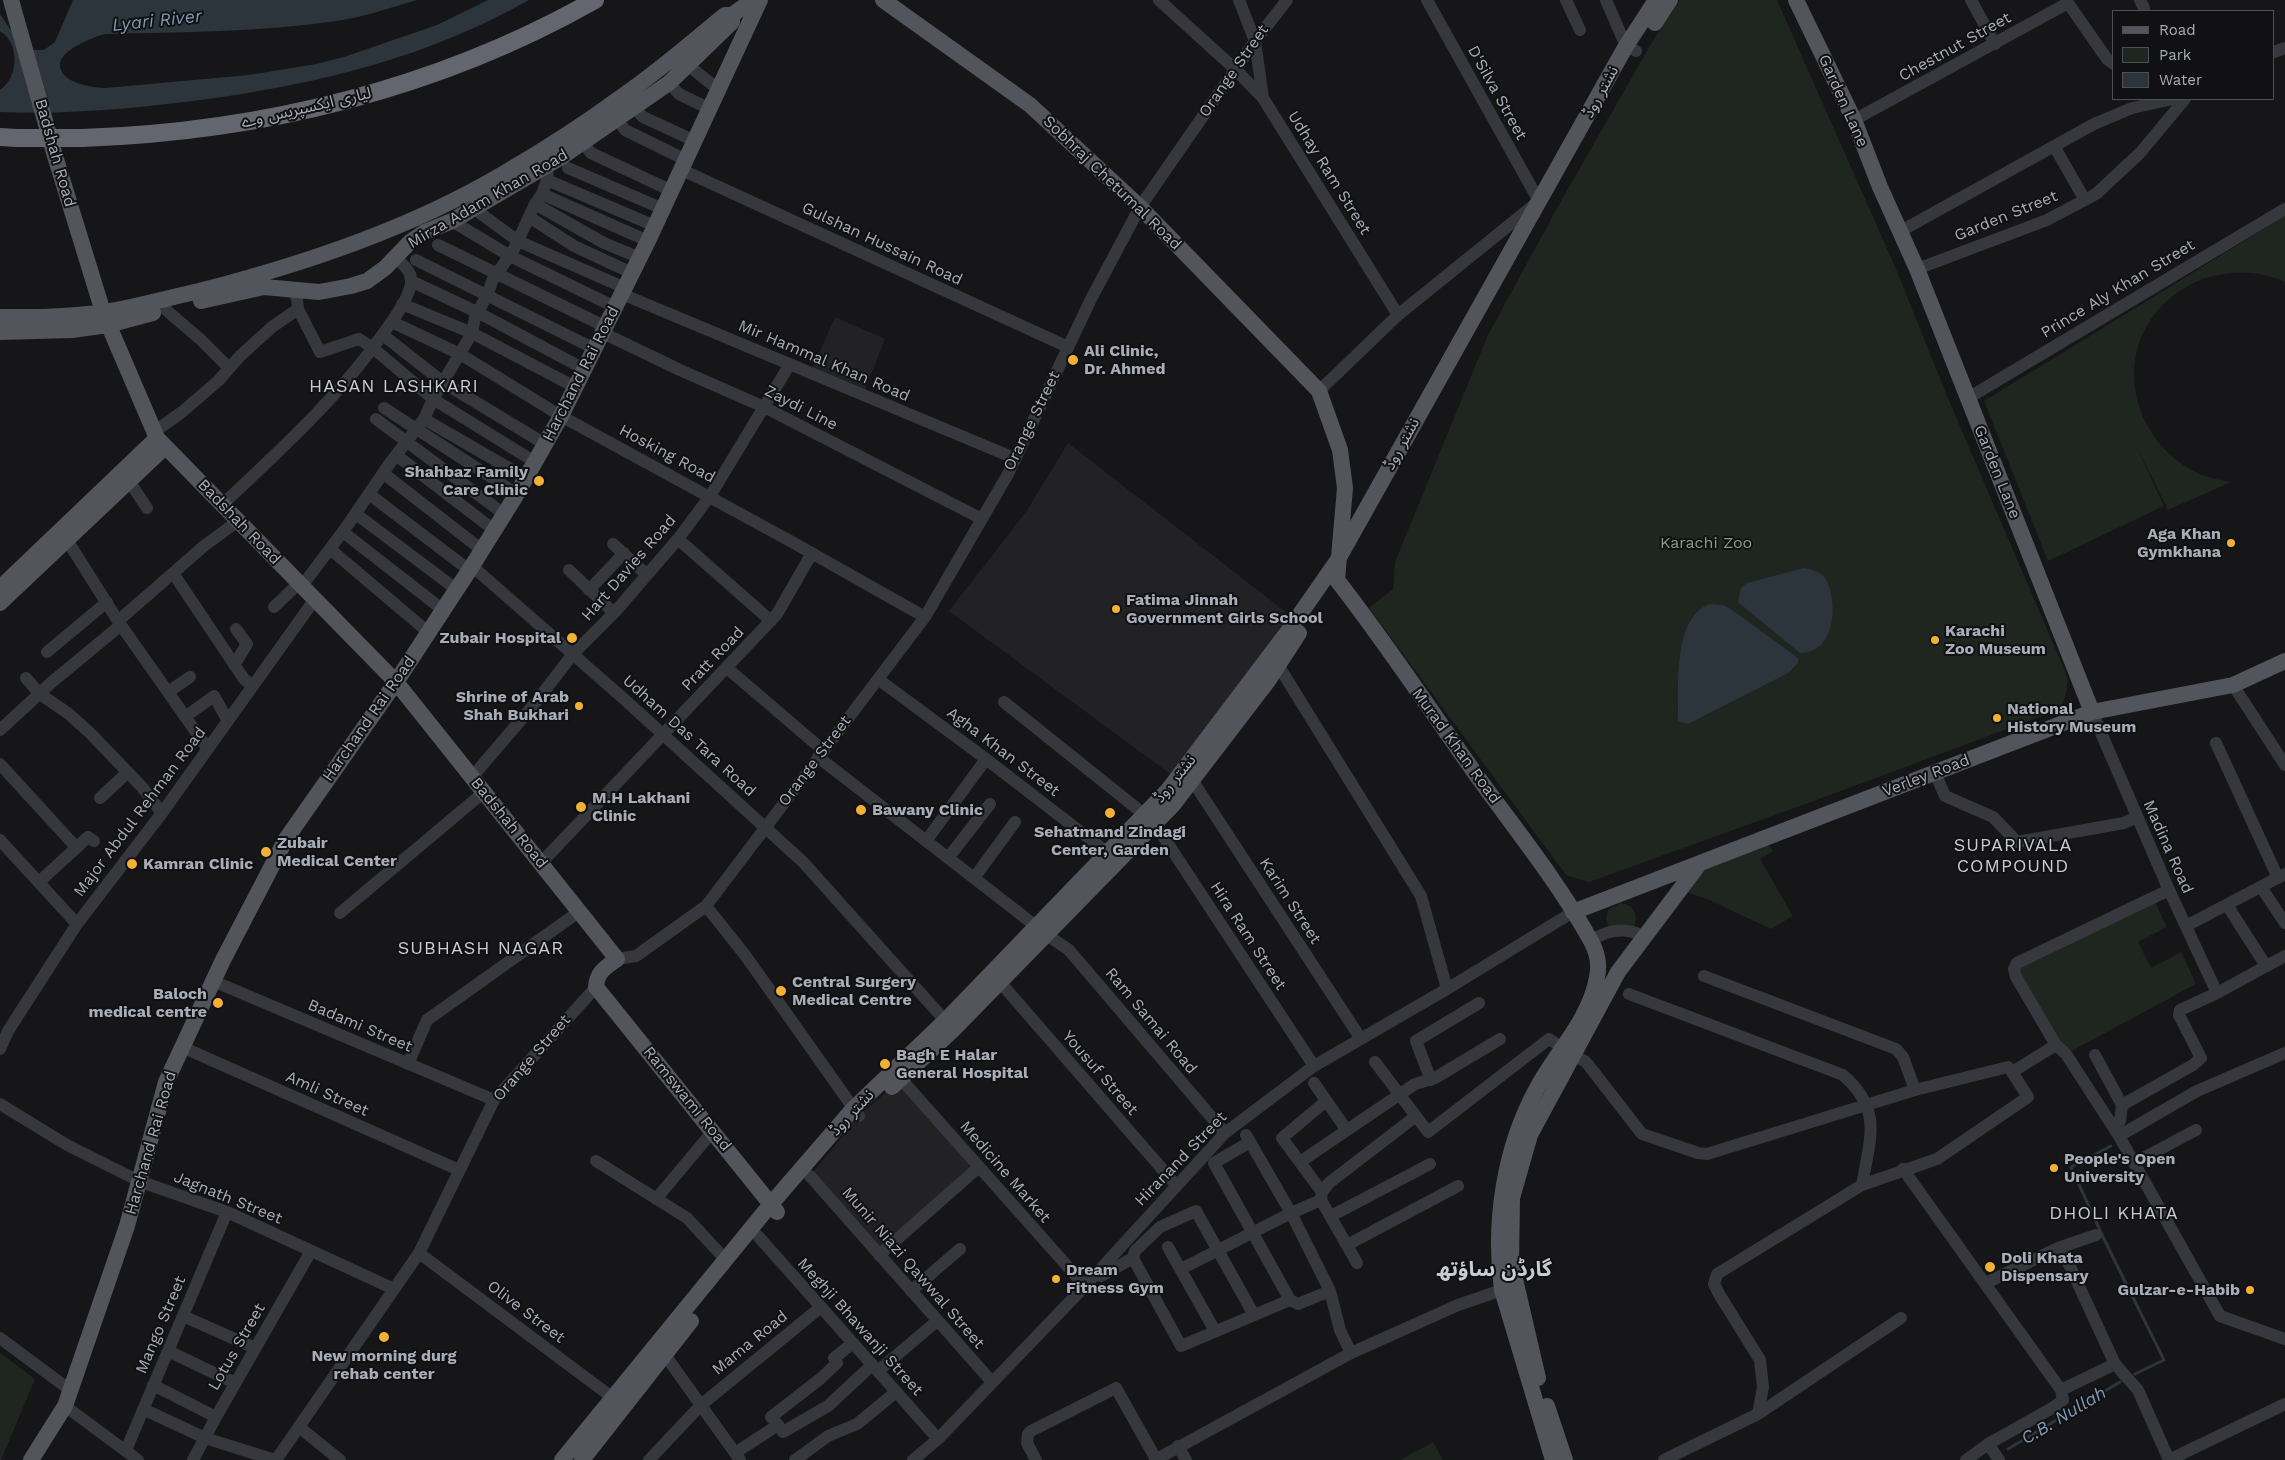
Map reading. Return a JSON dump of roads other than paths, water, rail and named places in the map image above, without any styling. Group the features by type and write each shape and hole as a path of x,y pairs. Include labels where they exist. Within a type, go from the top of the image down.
{"highway":[{"name":"لیاری ایکسپریس وے","path":"8,137 82,138 146,135 209,128 274,117 362,96 466,61 529,34 594,0"}],"main road":[{"name":"Badshah Road","path":"11,0 48,125 55,156 106,319 159,439 396,682 617,959"},
{"name":"Mirza Adam Khan Road","path":"0,332 63,330 106,319 153,302 255,275 354,243 444,205 504,173 625,95 725,15 732,15 754,0"},
{"name":"Harchand Rai Road","path":"31,1460 67,1398 127,1226 166,1082 213,981 286,839 396,682 471,568 517,494 561,416 648,242 760,0"},
{"name":"Sobhraj Chetumal Road","path":"883,0 1030,105 1140,207 1318,391"},
{"name":"نشتر روڈ","path":"562,1460 726,1260 774,1208 856,1113 949,1025 1150,819 1192,780 1278,665 1362,538 1528,231 1656,0"},
{"name":"نشتر روڈ","path":"582,1460 758,1236 774,1208 810,1176 856,1113 901,1079 949,1025 1000,982 1108,853 1150,819 1177,779 1289,630 1337,561 1539,201 1631,48 1670,0"},
{"name":"Garden Lane","path":"1796,0 1854,120 1899,232 1916,268 2092,712"},
{"name":"Mirza Adam Khan Road","path":"0,317 106,319 165,310 264,287 319,292 367,281 385,268 410,242 425,232 452,221 473,208 548,173 583,143 669,84 732,22 732,15"},
{"path":"1318,391 1340,450 1345,488 1336,580"},
{"path":"0,603 129,481 159,439"},
{"path":"0,588 159,439"},
{"name":"Murad Khan Road","path":"1336,580 1573,912 1591,941 1598,964 1598,977 1586,1011 1568,1051"},
{"name":"Verley Road","path":"1573,912 2092,712 2233,685 2285,660"},
{"path":"1553,1460 1502,1290 1499,1268 1498,1224 1512,1151 1537,1088 1568,1051 1618,972 1700,863"},
{"name":"Orange Street","path":"596,987 597,977 602,970 617,959"},
{"name":"Ramswami Road","path":"596,987 774,1208"},
{"path":"1565,1460 1539,1381 1511,1262 1512,1198 1530,1134 1568,1051"}],"street":[{"path":"1159,0 1235,69 1263,98"},
{"name":"Udhay Ram Street","path":"1239,0 1255,41 1263,98 1398,315"},
{"name":"D'Silva Street","path":"1427,0 1539,201"},
{"path":"1566,0 1580,30"},
{"path":"1606,0 1631,48"},
{"name":"Orange Street","path":"617,959 636,956 706,906 925,617 982,519 1014,458 1068,347 1140,207 1284,1"},
{"path":"1976,2 1995,44"},
{"path":"2067,2 2112,62"},
{"name":"Chestnut Street","path":"1854,120 1995,44 2067,2"},
{"path":"689,66 718,90"},
{"path":"669,84 679,94 710,109"},
{"path":"1899,232 2094,124 2132,108 2168,100"},
{"name":"Garden Street","path":"1916,268 2047,220 2096,194 2140,153 2184,100"},
{"path":"634,107 643,117 695,142"},
{"name":"Gulshan Hussain Road","path":"617,119 625,130 684,165 1068,347"},
{"path":"583,143 591,153 598,157 672,191"},
{"path":"2054,146 2085,200"},
{"path":"568,168 663,209"},
{"path":"274,607 300,584 330,549 406,441 424,419 433,399 472,332 475,316 479,313 497,273 510,256 518,241 539,199 548,173 655,226"},
{"path":"539,199 648,242"},
{"path":"539,199 604,243 640,258"},
{"path":"1318,391 1398,315 1539,201"},
{"path":"473,208 518,241 624,291"},
{"name":"Prince Aly Khan Street","path":"1968,398 2285,209"},
{"path":"529,217 574,246 624,291"},
{"path":"452,221 510,256 624,291"},
{"name":"Zaydi Line","path":"438,245 497,273 680,370 764,407 982,519"},
{"path":"222,505 314,418 373,348 392,322 411,287 408,269 394,257"},
{"path":"416,260 488,294 594,349"},
{"path":"411,281 479,313 584,369"},
{"path":"293,289 298,309 320,352 359,339 373,348 433,399 535,462"},
{"name":"Mir Hammal Khan Road","path":"624,291 790,364 1014,458"},
{"path":"402,304 472,332 575,387"},
{"path":"159,439 182,412 274,325 298,309"},
{"path":"165,310 201,340 229,368"},
{"name":"Hosking Road","path":"392,322 460,354 561,416 710,496 925,617"},
{"path":"382,334 444,383 545,444"},
{"name":"Hart Davies Road","path":"472,777 532,707 574,654 614,613 678,539 710,496 790,364"},
{"path":"384,408 517,494"},
{"path":"424,419 526,478"},
{"path":"376,420 504,514"},
{"path":"396,455 494,530"},
{"path":"383,473 482,550"},
{"path":"129,481 147,508"},
{"name":"Udham Das Tara Road","path":"369,494 471,568 574,654 765,827 803,862 949,1025"},
{"path":"356,514 456,589"},
{"path":"0,730 173,573 204,546 238,521"},
{"path":"343,532 443,610"},
{"path":"678,539 771,621"},
{"path":"67,540 120,623 208,749"},
{"path":"613,544 647,575"},
{"path":"330,549 428,632"},
{"path":"590,590 624,553"},
{"name":"Pratt Road","path":"541,863 771,621 777,614 812,553"},
{"path":"569,570 614,613"},
{"path":"173,573 234,665 244,679 253,686"},
{"name":"Major Abdul Rehman Road","path":"0,1049 4,1028 77,924 162,813 315,599"},
{"path":"46,652 107,602"},
{"path":"234,665 247,644 236,629"},
{"path":"1278,665 1421,896 1447,989"},
{"name":"Ram Samai Road","path":"727,668 821,754 926,841 1069,950 1225,1133"},
{"path":"168,692 190,677"},
{"path":"26,678 40,694 69,714 128,772 162,813"},
{"name":"Agha Khan Street","path":"878,679 1108,853"},
{"path":"2233,685 2285,765"},
{"path":"185,717 214,696 228,721"},
{"name":"Hira Ram Street","path":"1004,702 1150,819 1314,1066"},
{"name":"Madina Road","path":"2092,712 2169,890 2217,993"},
{"path":"2186,926 2282,876 2216,743"},
{"path":"926,841 986,759"},
{"path":"0,764 76,848"},
{"path":"100,798 128,772"},
{"path":"1935,773 1945,796 1993,817 2017,842 2124,823 2137,817"},
{"name":"Karim Street","path":"1192,780 1361,1039"},
{"path":"340,913 484,792"},
{"path":"948,858 990,804"},
{"path":"974,878 1016,822"},
{"path":"39,882 88,837 94,841"},
{"path":"0,840 77,924"},
{"path":"2261,887 2285,923"},
{"path":"2169,890 2018,964 2014,968 2016,977 2056,1045 2066,1054 2116,1131 2220,1316 2285,1340"},
{"path":"2227,905 2266,966"},
{"path":"706,906 745,956 856,1113"},
{"path":"408,1064 427,1020 580,911"},
{"name":"Hiranand Street","path":"913,1460 938,1439 1085,1286 1225,1133 1314,1066 1447,989 1573,912"},
{"path":"1591,941 1609,931 1622,930 1644,936"},
{"path":"2122,1105 2193,1065 2201,1058 2179,1015 2180,1010 2217,993 2285,956"},
{"path":"1704,976 1896,1049 1903,1057 1915,1090"},
{"name":"Badami Street","path":"213,981 494,1100"},
{"name":"Yousuf Street","path":"1000,982 1176,1185"},
{"name":"Orange Street","path":"276,1460 418,1253 494,1100 596,987"},
{"path":"1629,994 1843,1075 1858,1088 1867,1105 1871,1119 1871,1138 1862,1184"},
{"path":"1431,1080 1416,1041 1479,1003"},
{"path":"1300,1162 1415,1084 1431,1080 1500,1039"},
{"path":"1375,1062 1428,1132 1549,1039 1586,1062 1642,1134 1698,1153 1707,1154 1915,1090 2008,1067 2028,1097 1937,1159 1862,1184 1717,1274 1714,1284 1718,1294 1760,1360 1763,1387 1758,1414"},
{"path":"2012,1072 2056,1045"},
{"name":"Amli Street","path":"182,1047 459,1170"},
{"path":"2116,1131 2198,1090 2285,1054"},
{"path":"2095,1055 2122,1105 2120,1122 2116,1131"},
{"name":"Medicine Market","path":"901,1079 1085,1286"},
{"path":"1314,1083 1346,1129"},
{"path":"1326,1101 1282,1138 1300,1162 1321,1196 1357,1263"},
{"name":"Jagnath Street","path":"0,1104 67,1145 139,1181 227,1212 394,1289"},
{"path":"1181,1270 1321,1196 1329,1183 1416,1116"},
{"path":"2134,1163 2196,1130"},
{"path":"656,1199 713,1131"},
{"path":"1330,1291 1298,1304 1290,1300 1214,1163 1248,1138 1291,1213 1330,1291 1340,1330 1351,1353"},
{"path":"596,1161 687,1218 726,1260"},
{"path":"1331,1216 1430,1164"},
{"path":"879,1255 978,1167"},
{"path":"1903,1170 2061,1390 2063,1400 2054,1407 1988,1444 1966,1460"},
{"name":"Munir Niazi Qawwal Street","path":"810,1176 992,1382"},
{"path":"1347,1244 1458,1186"},
{"path":"1101,1276 1133,1258 1136,1251 1160,1227 1196,1211 1254,1315"},
{"name":"Mango Street","path":"126,1450 227,1212"},
{"path":"1986,1283 2061,1247 2096,1235"},
{"name":"Meghji Bhawanji Street","path":"758,1236 938,1439"},
{"path":"1168,1247 1215,1331"},
{"path":"2061,1247 2115,1364 2138,1390 2169,1460 2285,1404"},
{"path":"911,1291 960,1249"},
{"name":"Lotus Street","path":"193,1460 216,1416 312,1251"},
{"name":"Olive Street","path":"418,1253 613,1398"},
{"path":"1133,1258 1181,1346 1290,1300"},
{"path":"1036,1460 1027,1443 1028,1434 1031,1431 1116,1388 1155,1459 1351,1353 1458,1305 1502,1290"},
{"name":"Mama Road","path":"650,1460 701,1405 820,1307"},
{"path":"183,1316 256,1348"},
{"path":"1664,1460 1758,1414 1901,1318"},
{"path":"853,1343 834,1358 836,1363 820,1380 771,1417 783,1432 828,1406 937,1321"},
{"path":"0,1338 138,1460"},
{"path":"168,1350 235,1383"},
{"path":"665,1355 738,1457 778,1425"},
{"path":"2061,1390 2115,1364"},
{"path":"153,1386 216,1416"},
{"path":"797,1460 828,1436 858,1424 896,1392"},
{"path":"143,1408 205,1438 276,1460"},
{"path":"299,1427 340,1460"},
{"path":"1988,1444 1999,1460"},
{"path":"1178,1446 1186,1460"}],"water":[{"name":"Lyari River","path":"73,0 417,0 357,17 307,25 221,31 105,34 77,46 64,55 60,66 66,77 86,86 106,88 249,75 316,64 344,57 437,25 488,0 529,0 491,20 413,52 333,76 292,85 208,99 130,108 78,112 0,112 0,90 11,77 15,60 11,43 7,36 0,31 0,14 18,41 29,50 44,50 55,42"},
{"path":"1804,568 1817,572 1827,581 1833,614 1827,637 1821,645 1812,651 1800,653 1738,602 1741,588 1747,583"},
{"path":"1710,604 1723,605 1732,610 1798,658 1798,663 1788,673 1688,724 1678,721 1680,655 1683,638 1689,623 1698,611"}],"waterway":[{"path":"2111,1146 2071,1167 2104,1239 2164,1360 2135,1374"},
{"name":"C.B. Nullah","path":"2008,1449 2120,1382"}],"place":[{"name":"Ali Clinic, Dr. Ahmed","path":"1073,360"},
{"name":"Shahbaz Family Care Clinic","path":"539,481"},
{"name":"Aga Khan Gymkhana","path":"2231,543"},
{"name":"Fatima Jinnah Government Girls School","path":"1116,609"},
{"name":"Zubair Hospital","path":"572,638"},
{"name":"Karachi Zoo Museum","path":"1935,640"},
{"name":"Shrine of Arab Shah Bukhari","path":"579,706"},
{"name":"National History Museum","path":"1997,718"},
{"name":"M.H Lakhani Clinic","path":"581,807"},
{"name":"Bawany Clinic","path":"861,810"},
{"name":"Sehatmand Zindagi Center, Garden","path":"1110,813"},
{"name":"Zubair Medical Center","path":"266,852"},
{"name":"Kamran Clinic","path":"132,864"},
{"name":"Central Surgery Medical Centre","path":"781,991"},
{"name":"Baloch medical centre","path":"218,1003"},
{"name":"Bagh E Halar General Hospital","path":"885,1064"},
{"name":"People's Open University","path":"2054,1168"},
{"name":"Doli Khata Dispensary","path":"1990,1267"},
{"name":"Dream Fitness Gym","path":"1056,1279"},
{"name":"Gulzar-e-Habib","path":"2250,1290"},
{"name":"New morning durg rehab center","path":"384,1337"}],"district":[{"name":"HASAN LASHKARI","path":"394,387"},
{"name":"SUPARIVALA COMPOUND","path":"2013,856"},
{"name":"SUBHASH NAGAR","path":"481,949"},
{"name":"DHOLI KHATA","path":"2114,1214"},
{"name":"گارڈن ساؤتھ","path":"1494,1270"}],"park label":[{"name":"Karachi Zoo","path":"1706,543"}]}
